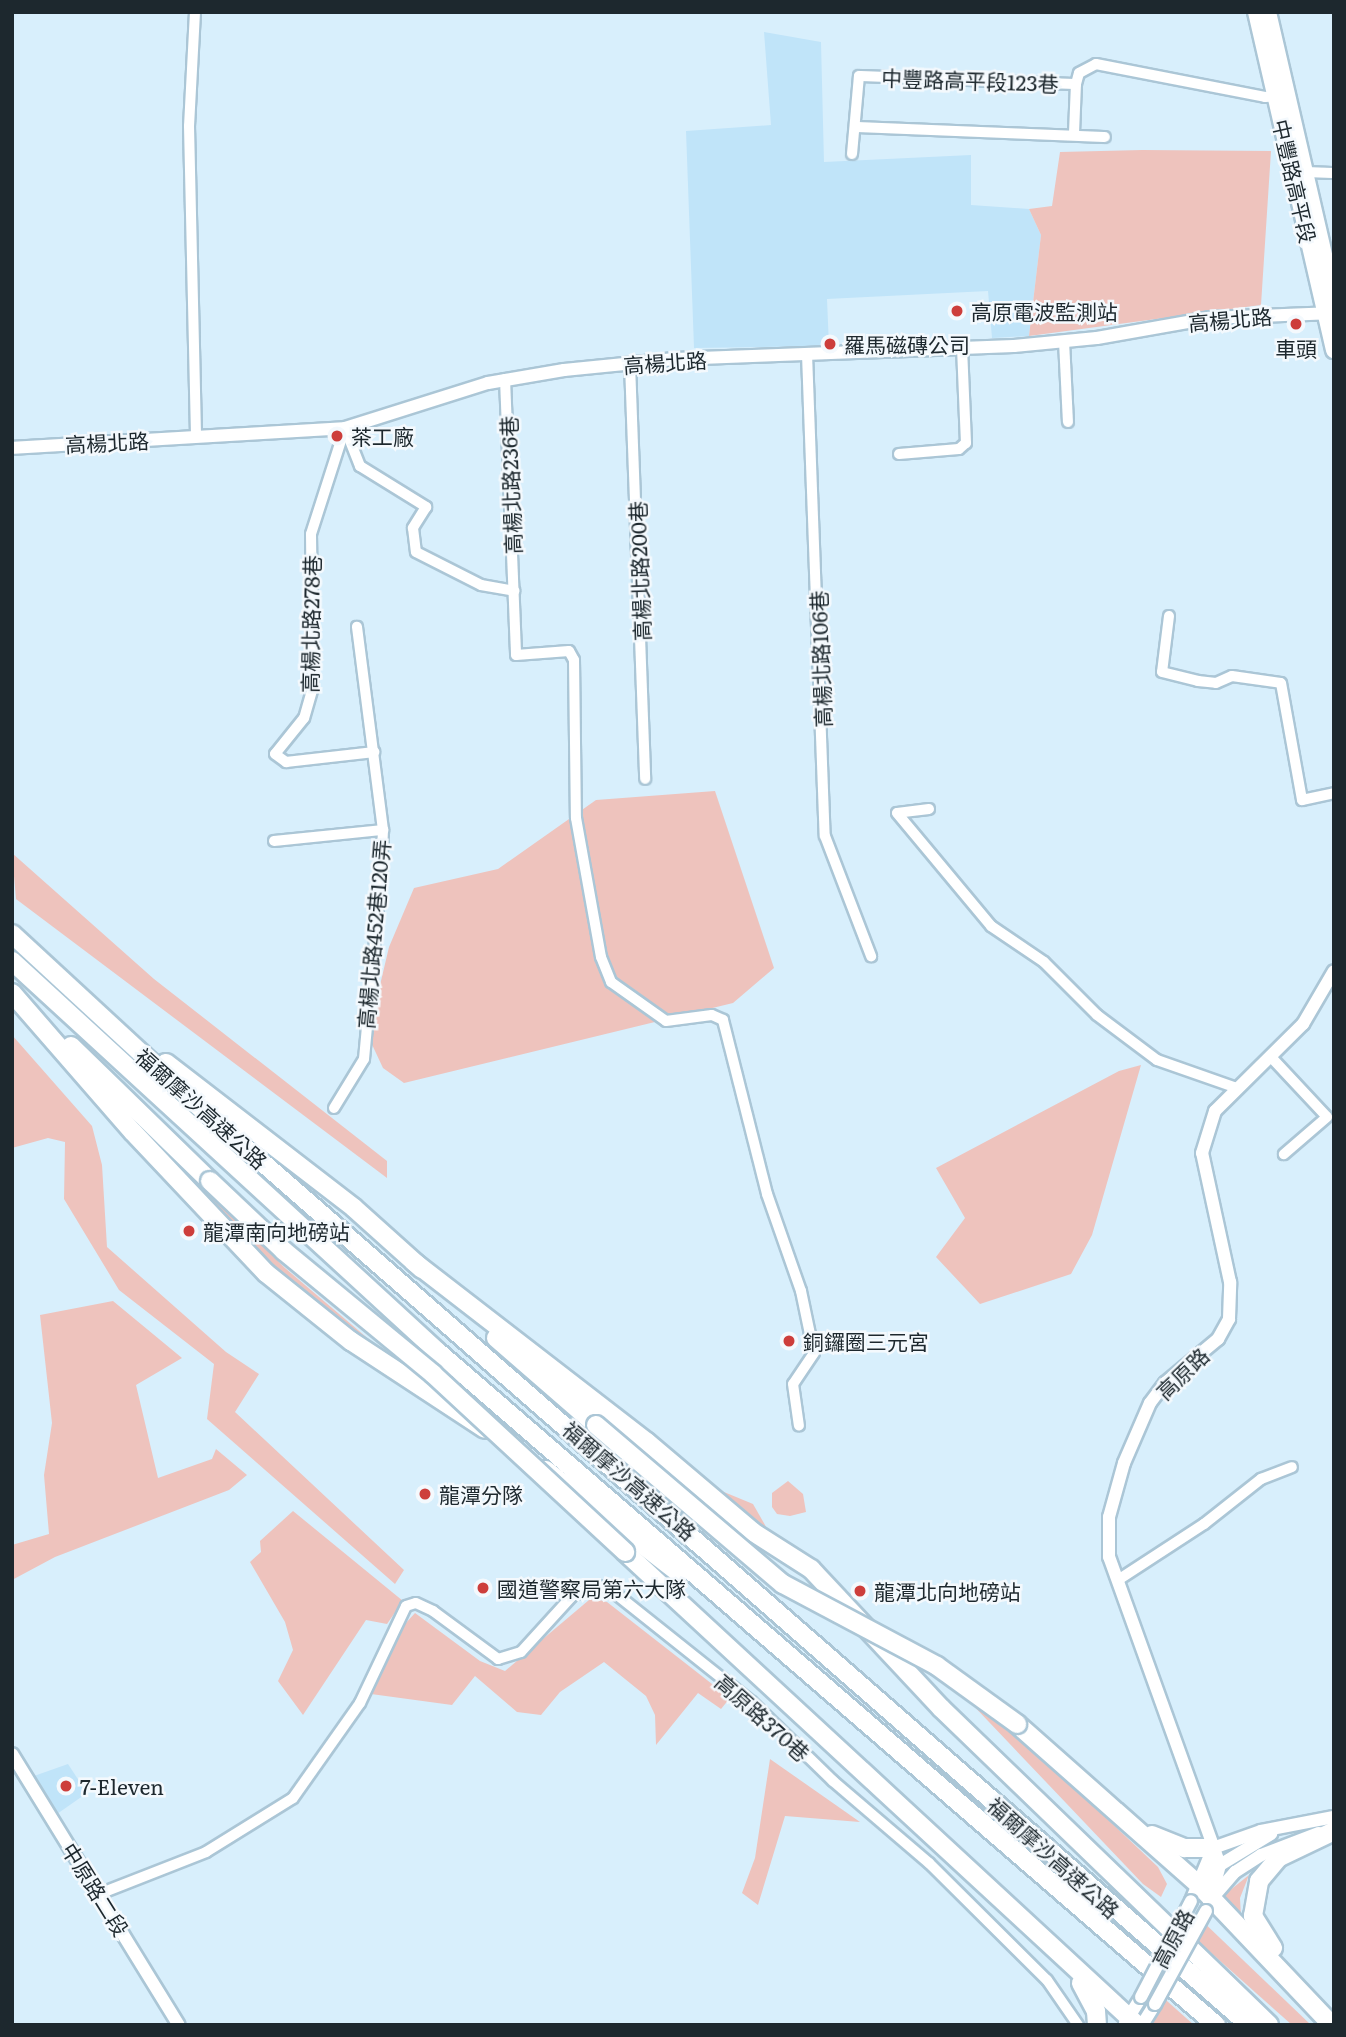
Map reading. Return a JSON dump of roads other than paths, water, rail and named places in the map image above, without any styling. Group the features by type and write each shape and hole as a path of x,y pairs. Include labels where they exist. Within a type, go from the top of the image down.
{"highway":[{"name":"福爾摩沙高速公路","path":"12,934 82,1000 1249,2025"},
{"name":"福爾摩沙高速公路","path":"12,961 438,1352 1216,2025"},
{"path":"12,992 132,1132 266,1273 351,1341 551,1474 705,1593 752,1621"},
{"path":"12,992 284,1251 433,1374 1068,1966 1133,2023"},
{"path":"82,1000 354,1208 596,1425 783,1584 937,1666 1017,1724 1127,1822 1202,1899 1314,2004"},
{"path":"414,1262 636,1434 738,1519 811,1569 882,1646 1269,2025"},
{"path":"1127,1822 1171,1845 1216,1857"},
{"path":"1332,2025 1259,1933 1251,1905 1259,1881 1278,1858 1334,1830"},
{"path":"1068,1966 1086,1990 1097,2025"}],"main road":[{"name":"中豐路高平段","path":"1256,12 1304,172 1333,293"},
{"name":"中豐路高平段","path":"1268,12 1281,96 1329,312 1334,350"}],"street":[{"path":"195,12 189,126 196,437"},
{"name":"中豐路高平段123巷","path":"852,153 859,76 1076,84 1079,73 1106,63 1281,96"},
{"path":"1074,133 1076,84"},
{"path":"856,127 1074,133 1105,137"},
{"path":"1304,172 1334,173"},
{"name":"高楊北路","path":"12,448 345,428 505,379 630,364 1064,341 1210,318 1329,312"},
{"path":"1064,341 1068,422"},
{"path":"899,454 958,449 967,443 962,348"},
{"name":"高楊北路106巷","path":"807,354 825,836 871,956"},
{"name":"高楊北路200巷","path":"630,364 645,779"},
{"name":"高楊北路236巷","path":"505,379 516,655 569,651 573,660 576,818 601,957 611,982 666,1021 712,1015 723,1020 767,1194 801,1291 814,1353 793,1384 799,1426"},
{"path":"345,428 360,466 426,507 413,528 416,552 481,585 514,591"},
{"name":"高楊北路278巷","path":"345,428 311,534 313,687 304,718 275,754 286,762 374,752"},
{"path":"1169,616 1161,672 1166,676 1216,683 1232,676 1281,683 1302,800 1334,793"},
{"name":"高楊北路452巷120弄","path":"334,1108 364,1059 383,830 357,627"},
{"path":"929,809 897,813 991,926 1044,962 1097,1015 1157,1060 1234,1087"},
{"path":"274,841 383,830"},
{"name":"高原路","path":"1133,2023 1155,2004 1202,1899 1216,1857 1109,1557 1110,1508 1139,1424 1165,1384 1218,1339 1230,1319 1230,1282 1202,1153 1214,1111 1234,1087 1270,1056 1311,1014 1334,971"},
{"path":"1270,1056 1327,1117 1284,1154"},
{"path":"1118,1580 1204,1524 1261,1479 1292,1467"},
{"name":"高原路370巷","path":"99,1894 206,1852 293,1798 360,1703 399,1616 416,1603 498,1659 521,1652 584,1587 611,1590 752,1702 833,1781 929,1863 1047,1980 1078,2025"},
{"name":"中原路二段","path":"12,1754 179,2025"},
{"path":"1202,1899 1216,1857 1304,1822 1334,1817"},
{"path":"1216,1857 1304,1822"},
{"path":"1202,1899 1261,1855 1299,1837 1334,1830"},
{"name":"高原路","path":"1133,2023 1141,1997 1202,1899"}],"place":[{"name":"高原電波監測站","path":"957,311"},
{"name":"車頭","path":"1296,324"},
{"name":"羅馬磁磚公司","path":"830,344"},
{"name":"茶工廠","path":"337,436"},
{"name":"龍潭南向地磅站","path":"189,1231"},
{"name":"銅鑼圈三元宮","path":"789,1341"},
{"name":"龍潭分隊","path":"425,1494"},
{"name":"國道警察局第六大隊","path":"483,1588"},
{"name":"龍潭北向地磅站","path":"860,1591"},
{"name":"7-Eleven","path":"66,1786"}]}
